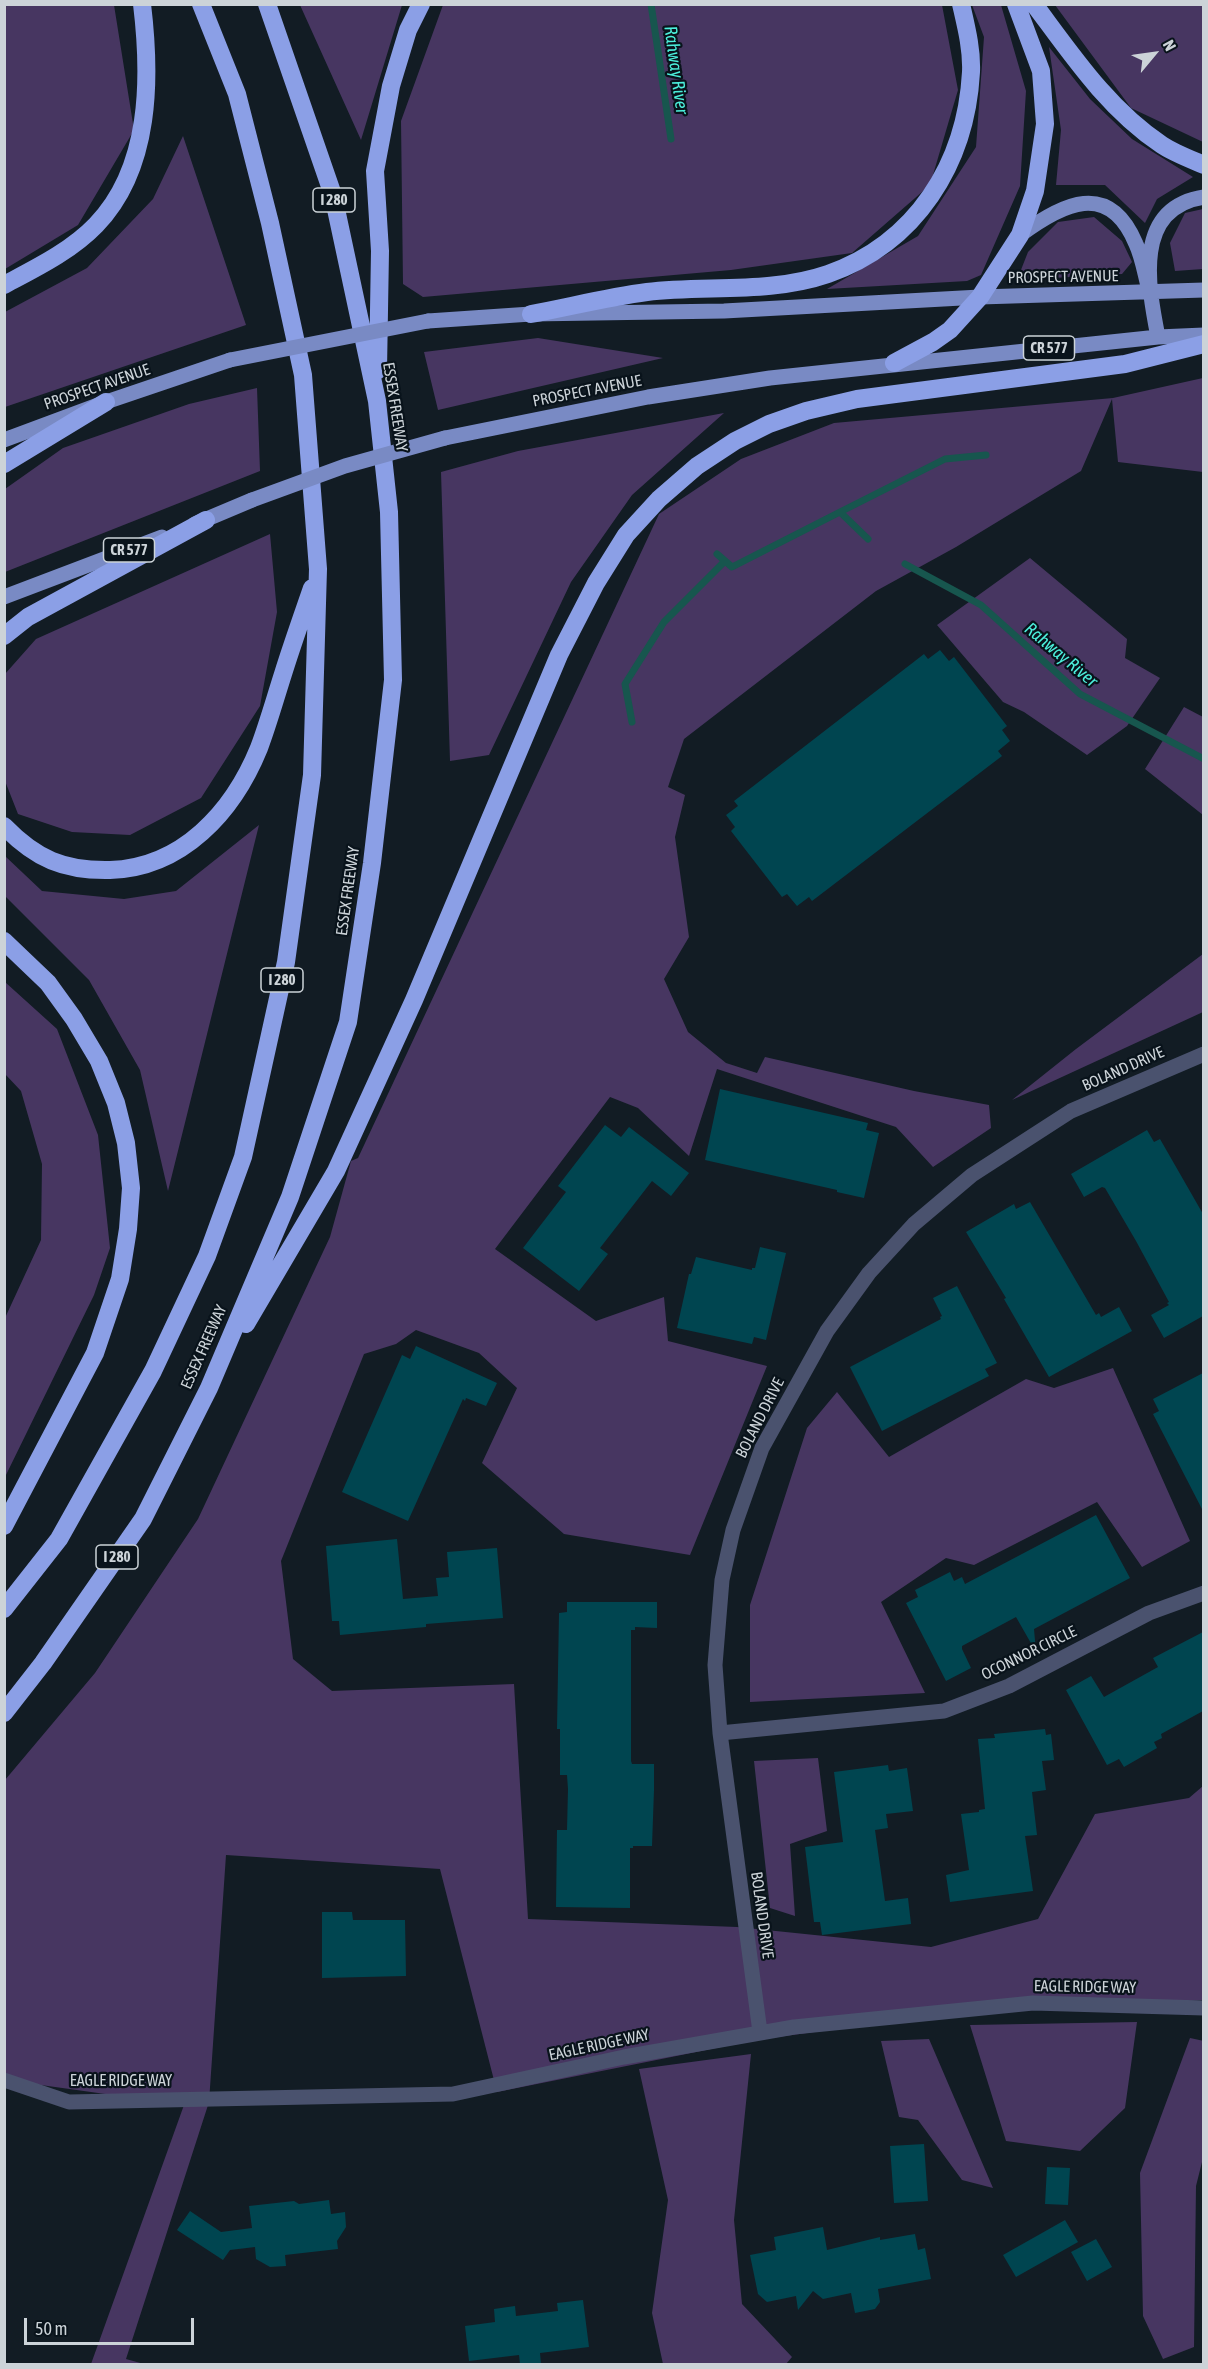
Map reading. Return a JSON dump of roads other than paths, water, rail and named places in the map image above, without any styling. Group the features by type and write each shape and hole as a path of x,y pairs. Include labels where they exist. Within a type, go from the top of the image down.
{"highway":[{"path":"4,285 56,257 96,226 124,189 138,150 145,93 147,48 142,4"},
{"name":"I 280","path":"4,1609 59,1539 153,1371 207,1256 243,1157 286,962 312,775 318,569 303,375 270,223 237,94 201,4"},
{"name":"ESSEX FREEWAY","path":"4,1713 43,1663 143,1519 209,1388 290,1197 348,1022 372,863 393,680 389,512 377,402 333,195 267,4"},
{"path":"377,402 380,251 375,171 391,86 408,30 421,4"},
{"path":"531,314 647,292 783,284 826,274 863,259 895,236 918,213 943,179 958,145 967,107 971,70 968,33 961,4"},
{"path":"894,363 950,330 980,297 1020,235 1035,191 1044,124 1041,71 1016,4"},
{"path":"1034,4 1096,85 1133,123 1163,146 1203,165"},
{"path":"209,1388 336,1172 414,1000 559,655 596,583 626,535 658,499 697,466 735,441 769,424 806,411 857,399 1125,364 1203,344"},
{"path":"4,464 106,402"},
{"path":"4,636 28,617 206,520"},
{"path":"4,826 21,843 44,857 64,867 88,870 139,867 162,859 209,828 229,803 258,749 318,569"},
{"path":"4,941 48,983 74,1019 99,1061 116,1102 126,1143 131,1188 128,1229 120,1279 95,1353 4,1526"}],"main road":[{"path":"1150,293 1152,238 1162,218 1179,206 1203,197"},
{"path":"1020,235 1042,219 1070,205 1093,202 1110,210 1126,224 1137,244 1158,336"},
{"name":"PROSPECT AVENUE","path":"4,440 230,360 428,321 531,314 724,311 980,297 1203,290"},
{"name":"PROSPECT AVENUE","path":"4,597 345,466 445,438 648,397 770,378 1158,336 1203,335"}],"street":[{"name":"BOLAND DRIVE","path":"760,2032 720,1733 715,1665 722,1580 732,1530 762,1448 827,1332 868,1274 914,1224 972,1176 1071,1111 1203,1054"},
{"name":"OCONNOR CIRCLE","path":"720,1733 944,1711 1009,1686 1149,1613 1203,1593"},
{"name":"EAGLE RIDGE WAY","path":"4,2080 69,2102 453,2094 624,2057 760,2032 1033,2003 1203,2008"}],"waterway":[{"name":"Rahway River","path":"651,4 671,139"},
{"path":"840,512 945,459 986,455"},
{"name":"Rahway River","path":"717,554 732,567 840,512 868,539"},
{"path":"632,722 625,684 664,622 725,561"},
{"name":"Rahway River","path":"905,564 981,605 1080,694 1204,759"}]}
